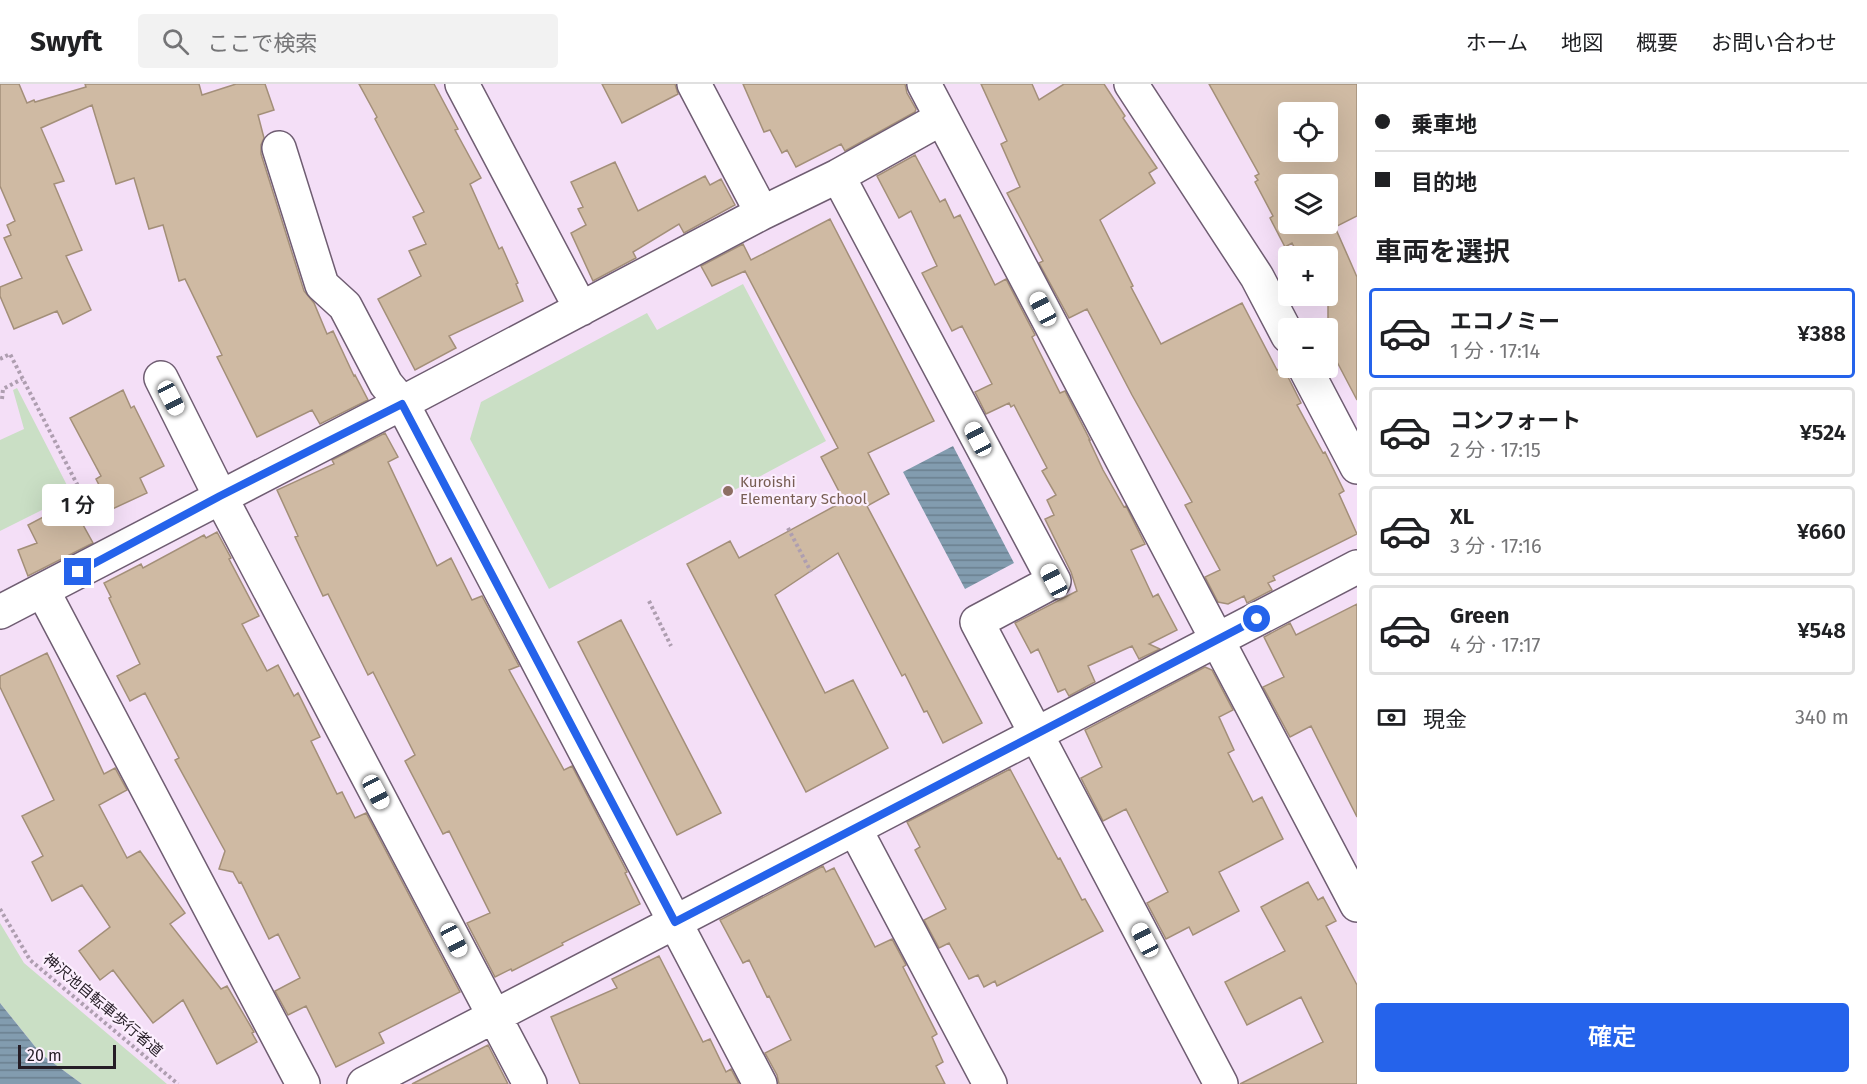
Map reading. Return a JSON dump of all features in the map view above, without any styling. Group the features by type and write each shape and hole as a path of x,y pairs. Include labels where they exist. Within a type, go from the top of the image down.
{"street":[{"path":"462,84 581,309"},
{"path":"694,84 762,213"},
{"path":"924,84 1357,905"},
{"path":"1131,84 1257,277 1279,318"},
{"path":"0,612 220,496 402,404 762,213 838,176 942,118"},
{"path":"279,148 322,285 345,306 386,384 402,404 760,1084"},
{"path":"838,176 1054,581 977,622 1221,1084"},
{"path":"161,378 220,496 530,1084"},
{"path":"1310,378 1357,467"},
{"path":"364,1084 1357,567"},
{"path":"43,591 303,1084"},
{"path":"855,829 990,1084"}],"path":[{"path":"0,359 10,354 113,553"},
{"path":"2,399 3,389 22,379"},
{"path":"788,528 811,572"},
{"path":"649,601 671,646"},
{"name":"神沢池自転車歩行者道","path":"0,909 30,960 178,1084"}],"green space":[{"path":"743,284 826,441 549,589 470,439 481,402 647,313 657,330"},
{"path":"17,388 72,495 0,531 0,440 24,429 13,390"},
{"path":"0,923 24,963 167,1084 82,1084 41,1054 0,1003"}],"water":[{"path":"953,446 1014,563 965,589 903,472"},
{"path":"0,1003 41,1054 82,1084 0,1084"}],"building":[{"path":"0,84 19,84 27,103 86,87 85,84 199,84 202,95 236,84 265,84 274,110 258,115 264,138 261,154 304,291 314,303 327,334 333,331 368,400 320,424 312,410 257,437 217,357 222,355 185,279 179,281 163,225 149,229 134,178 116,184 92,105 41,128 64,181 54,184 82,250 66,256 91,310 63,324 57,311 14,329 0,296 0,287 22,278 4,238 11,235 7,225 15,221 0,186"},
{"path":"359,84 434,84 481,178 470,184 499,249 502,247 518,283 516,284 523,301 449,336 456,348 415,370 378,299 421,276 409,251 426,244 413,217 424,212"},
{"path":"602,84 675,84 678,94 622,123"},
{"path":"743,84 905,84 916,109 915,112 845,151 841,144 796,167 787,150 782,153 770,130 764,132"},
{"path":"981,84 1032,84 1039,100 1064,84 1104,84 1125,116 1123,118 1157,168 1149,173 1155,183 1100,220 1161,344 1242,303 1278,370 1278,378 1288,378 1301,403 1297,405 1323,453 1325,452 1344,491 1339,494 1357,534 1273,576 1275,580 1268,583 1272,590 1247,603 1244,596 1228,604 1218,602 1205,577 1220,570 1185,505 1192,502 1087,309 1069,318 1039,263 1043,261 1007,193 1020,187 1001,144 1007,141"},
{"path":"1209,84 1357,84 1357,216 1338,226 1338,174 1278,174 1278,233 1270,218 1273,216 1255,182 1258,180 1255,176 1259,174"},
{"path":"915,155 940,202 945,199 954,218 960,215 995,285 1006,279 1035,335 1032,337 1060,393 1065,391 1103,470 1124,507 1126,506 1145,544 1131,550 1153,597 1158,594 1177,630 1149,644 1160,649 1139,659 1132,646 1088,666 1095,682 1069,696 1065,689 1058,692 1038,649 1031,653 1015,623 1077,591 1071,572 1045,519 1054,515 1047,500 1056,495 1042,471 1047,468 1014,405 1011,407 1009,403 986,414 975,392 992,384 962,326 952,331 922,273 937,266 911,211 899,218 877,176"},
{"path":"615,162 638,211 705,176 710,185 721,179 735,205 684,233 679,224 633,252 636,258 593,281 571,233 586,225 578,209 583,207 571,182"},
{"path":"830,219 934,421 868,453 889,494 867,506 982,723 943,743 905,674 902,676 838,553 775,595 825,693 853,680 888,748 806,792 687,564 730,541 739,558 844,501 821,457 838,448 745,271 712,286 701,266 743,244 751,260"},
{"path":"1278,234 1338,234 1357,277 1357,400 1338,364 1338,318 1328,318 1328,306 1338,306 1338,246 1294,246 1292,243 1284,246"},
{"path":"123,390 131,408 134,406 164,466 140,478 147,493 82,523 93,543 28,576 18,550 37,543 28,525 100,487 96,479 101,476 70,418"},
{"path":"385,433 398,457 388,462 437,566 451,558 472,600 482,596 519,666 509,670 564,770 572,766 627,872 625,873 640,904 512,971 511,969 495,977 467,923 490,913 449,831 443,834 405,761 415,755 373,672 368,675 328,594 323,596 295,537 298,536 277,490 334,464 332,460"},
{"path":"217,532 259,616 242,624 267,671 278,665 294,696 298,693 320,737 311,741 337,794 342,792 355,818 366,813 460,992 379,1033 384,1043 336,1067 306,1006 288,1015 275,991 300,978 278,934 269,939 241,882 239,883 233,872 219,869 225,851 175,760 179,758 145,693 130,701 117,676 140,664 104,583 141,564 143,568 204,535 206,538"},
{"path":"1357,604 1357,817 1311,726 1290,737 1263,687 1284,677 1264,637 1290,623 1296,635"},
{"path":"621,620 721,813 677,835 578,642"},
{"path":"47,653 104,774 115,768 127,790 99,805 127,858 140,851 185,913 170,924 221,989 227,986 254,1032 252,1033 257,1042 217,1064 183,1000 153,1023 113,970 100,980 79,951 110,927 82,885 52,901 32,862 43,856 22,816 54,800 0,687 0,676"},
{"path":"1205,667 1212,670 1233,710 1219,717 1234,750 1228,753 1253,802 1262,797 1283,839 1219,872 1239,911 1193,935 1189,927 1166,939 1147,903 1168,892 1126,809 1103,821 1081,778 1102,767 1085,730"},
{"path":"1010,769 1058,859 1060,858 1082,900 1085,899 1103,931 997,986 995,981 984,987 978,975 969,979 949,943 939,948 924,920 946,909 915,850 920,847 907,822"},
{"path":"823,866 826,872 834,868 875,947 892,939 906,965 903,967 937,1034 932,1037 943,1062 936,1066 945,1084 779,1084 777,1075 765,1053 791,1040 749,960 743,963 720,920"},
{"path":"1308,882 1318,900 1323,897 1336,921 1326,926 1357,985 1357,1084 1240,1084 1323,1042 1301,997 1247,1025 1225,982 1285,951 1261,907"},
{"path":"659,956 703,1042 710,1039 726,1072 731,1069 739,1084 580,1084 551,1017 617,988 612,979"},
{"path":"488,1045 508,1084 412,1084"}],"place":[{"name":"Kuroishi Elementary School","path":"728,491"}],"route":[{"path":"78,572 220,496 402,404 675,922 1257,619"}]}
